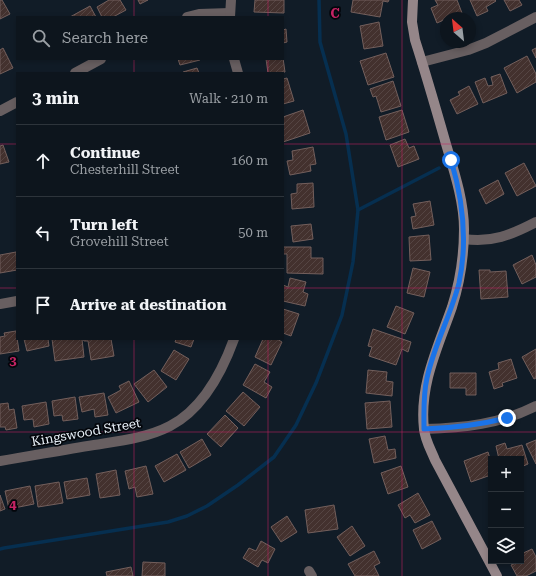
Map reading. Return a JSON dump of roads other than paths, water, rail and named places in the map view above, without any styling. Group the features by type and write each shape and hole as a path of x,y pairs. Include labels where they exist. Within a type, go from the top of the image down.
{"street":[{"path":"191,16 199,14 230,15 231,0"},
{"path":"413,0 412,22 415,40 456,176 464,228 463,257 459,282 427,377 423,408 424,429 435,460 497,576"},
{"path":"422,62 468,50 486,43 536,17"},
{"path":"76,72 99,60"},
{"path":"234,60 238,72"},
{"path":"0,111 16,103"},
{"path":"464,239 478,241 500,238 518,232 536,222"},
{"path":"0,304 16,301"},
{"name":"Kingswood Street","path":"0,461 130,439 154,433 171,426 194,408 210,390 228,356 234,340"},
{"path":"424,429 454,428 482,424 507,418 536,406"}],"waterway":[{"path":"319,0 320,42 346,134 358,210"},
{"path":"0,549 168,522 187,516 207,506 238,485 274,457 296,425 316,383 342,315 353,262 358,210 439,168"}]}
